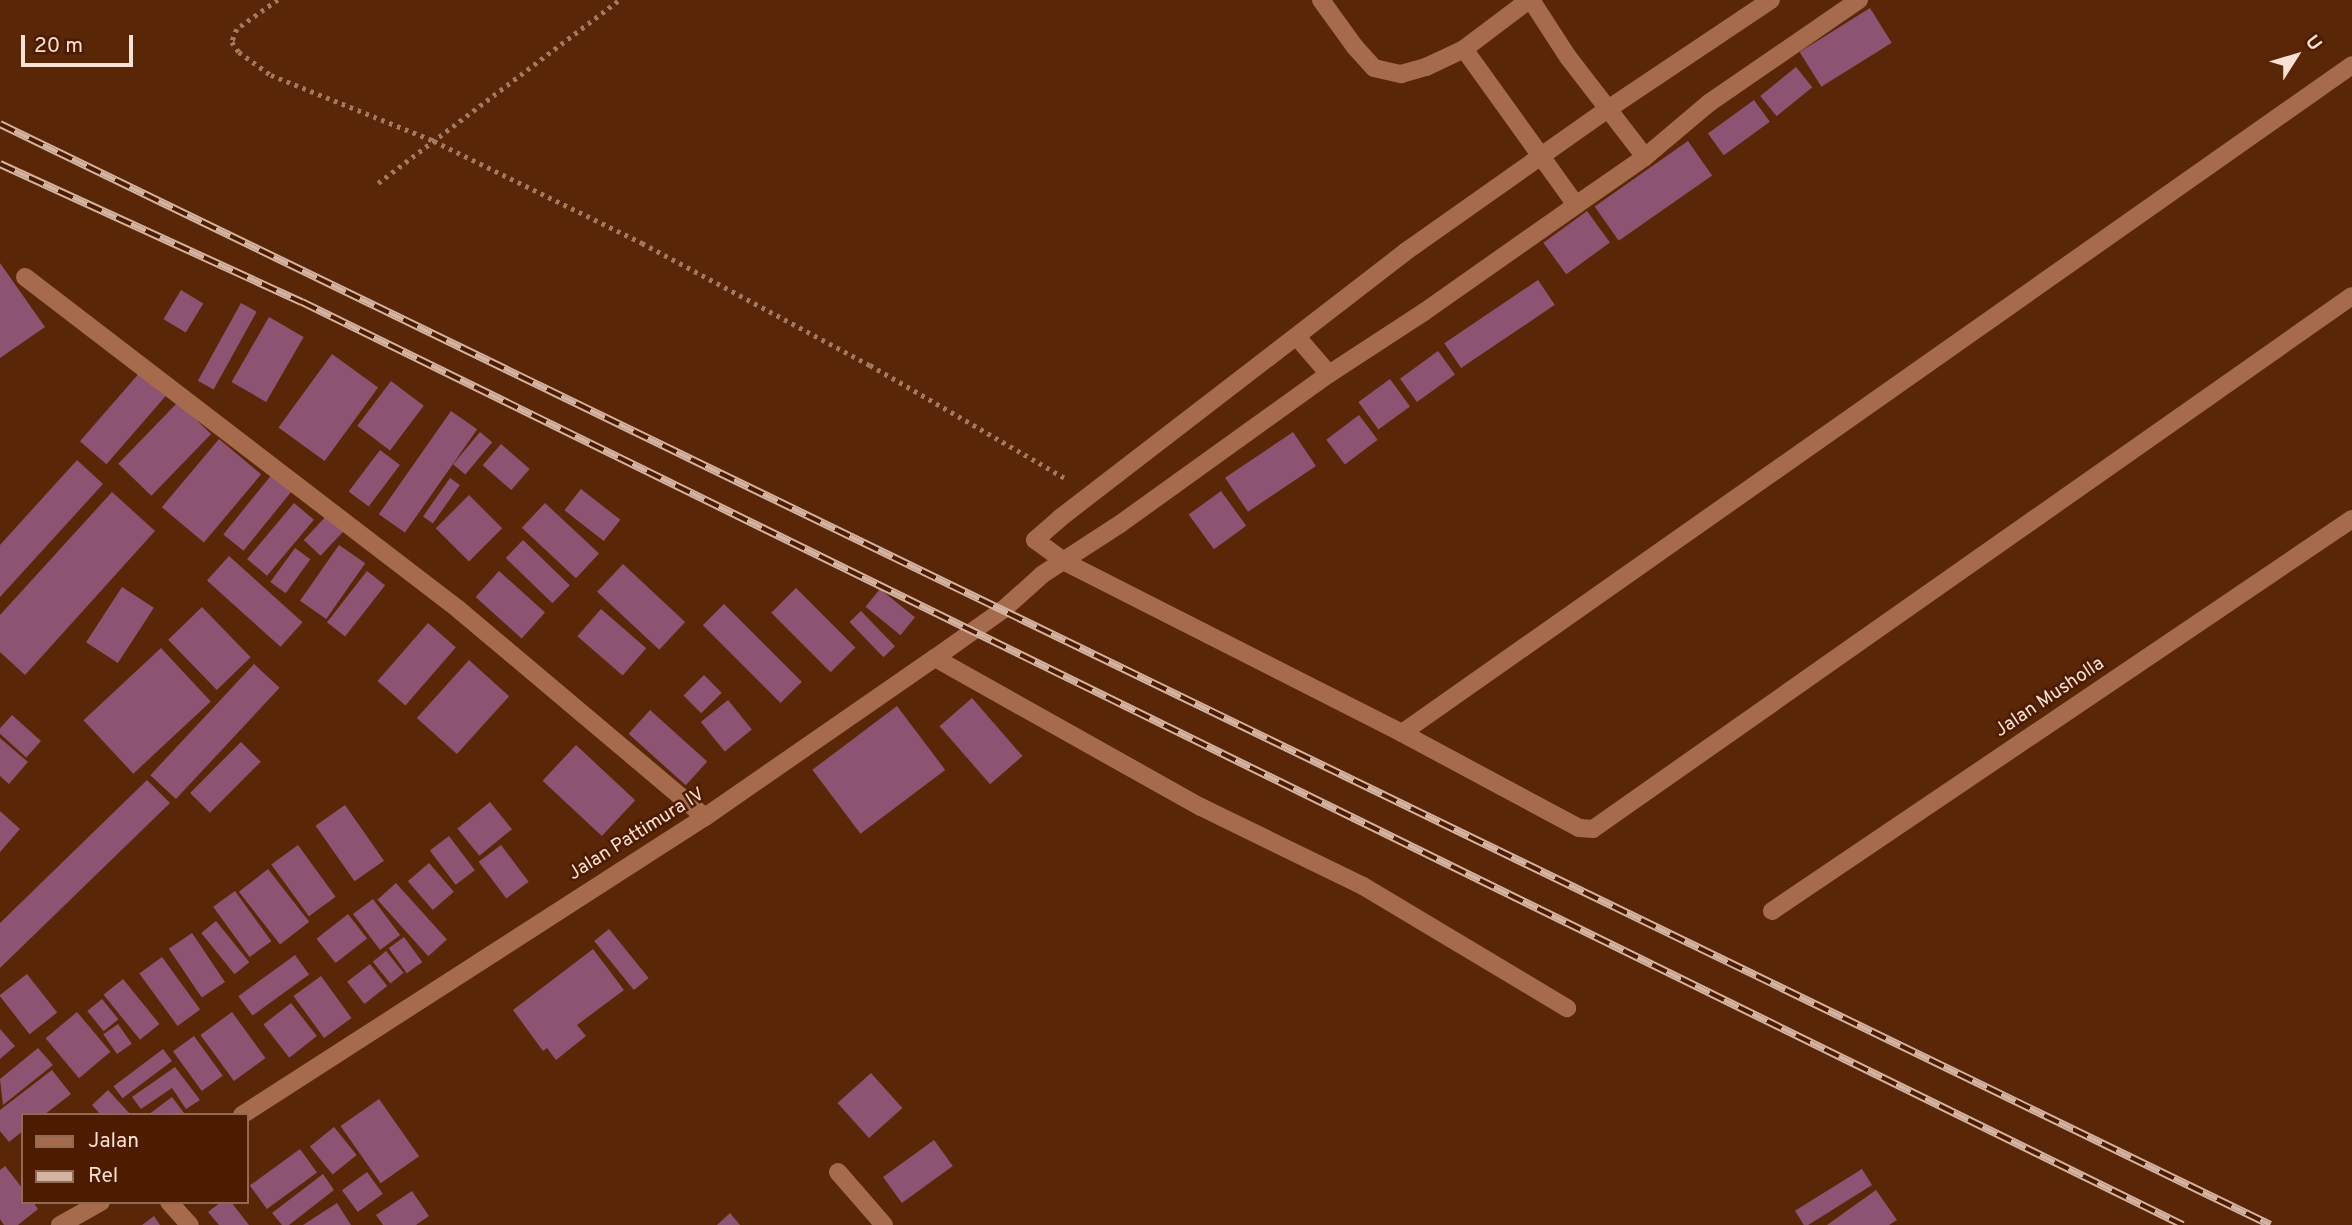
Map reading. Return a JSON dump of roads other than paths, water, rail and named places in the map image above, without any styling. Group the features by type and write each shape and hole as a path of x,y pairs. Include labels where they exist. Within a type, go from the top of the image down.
{"street":[{"path":"1321,0 1374,68 1401,74 1426,67 1464,49 1530,0 1645,157"},
{"path":"1035,540 1405,253 1608,109 1771,0"},
{"name":"Jalan Pattimura IV","path":"245,1113 705,817 935,658 1004,609 1043,575 1329,374 1424,312 1645,157 1709,103 1858,0"},
{"path":"1464,49 1576,205"},
{"path":"1402,733 2352,65"},
{"path":"25,277 458,609 705,817"},
{"path":"1035,540 1065,562 1402,733 1579,828 1594,829 2352,296"},
{"path":"1297,337 1329,374"},
{"name":"Jalan Musholla","path":"1772,911 2352,519"},
{"path":"1035,540 1043,575"},
{"path":"935,658 1201,807 1363,886 1567,1008"},
{"path":"838,1172 884,1225"},
{"path":"60,1225 97,1204"},
{"path":"171,1204 190,1225"}],"railway":[{"path":"0,124 2270,1225"},
{"path":"0,164 302,302 2183,1225"}]}
